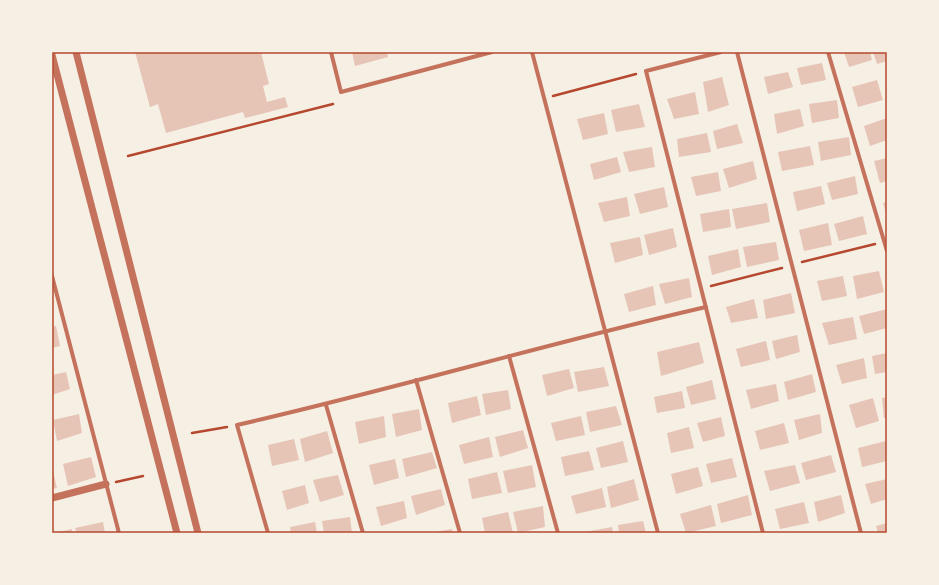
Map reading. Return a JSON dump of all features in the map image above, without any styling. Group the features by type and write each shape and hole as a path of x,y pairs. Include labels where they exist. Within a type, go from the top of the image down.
{"street":[{"path":"76,52 198,533"},
{"path":"331,52 341,92 492,52"},
{"path":"532,52 658,533"},
{"path":"721,52 646,71 764,533"},
{"path":"738,52 861,533"},
{"path":"828,52 887,251"},
{"path":"52,55 177,533"},
{"path":"52,276 119,533"},
{"path":"268,533 238,425 326,405 604,331 706,307"},
{"path":"508,356 558,533"},
{"path":"416,380 460,533"},
{"path":"326,405 363,533"},
{"path":"52,498 106,484"}],"path":[{"path":"544,98 646,71"},
{"path":"128,156 333,104"},
{"path":"192,433 238,425"},
{"path":"106,484 143,476"}],"building":[{"path":"135,52 261,52 269,84 263,86 267,102 285,97 288,107 245,118 243,112 166,133 158,104 150,107"},
{"path":"352,52 387,52 388,57 355,66"},
{"path":"844,52 870,52 872,60 849,67"},
{"path":"873,52 887,52 887,61 877,64"},
{"path":"822,63 826,80 801,85 797,68"},
{"path":"788,72 793,87 768,94 764,77"},
{"path":"722,77 729,105 708,112 703,82"},
{"path":"877,80 883,100 858,107 852,87"},
{"path":"695,92 699,114 674,119 667,99"},
{"path":"837,100 839,118 812,123 809,104"},
{"path":"639,104 645,127 616,132 611,110"},
{"path":"800,109 804,126 777,134 774,114"},
{"path":"604,113 608,134 583,140 577,119"},
{"path":"887,118 887,140 870,146 864,126"},
{"path":"737,124 743,143 717,149 713,131"},
{"path":"707,133 711,152 679,157 677,139"},
{"path":"849,137 851,155 821,161 818,142"},
{"path":"810,146 814,165 782,171 778,152"},
{"path":"652,147 655,167 629,172 623,152"},
{"path":"617,157 621,172 594,180 590,164"},
{"path":"887,158 887,181 880,183 874,161"},
{"path":"753,161 757,179 729,188 723,169"},
{"path":"718,172 721,191 696,196 691,177"},
{"path":"855,176 858,194 832,200 827,183"},
{"path":"821,186 825,204 797,211 793,192"},
{"path":"664,187 668,207 640,214 634,194"},
{"path":"627,197 630,216 604,222 598,203"},
{"path":"887,202 887,216 883,203"},
{"path":"767,203 770,222 736,229 732,209"},
{"path":"729,209 731,227 703,232 700,214"},
{"path":"863,216 867,234 839,241 834,224"},
{"path":"828,223 832,245 804,251 799,230"},
{"path":"673,228 677,247 649,255 644,235"},
{"path":"640,237 643,255 615,263 610,243"},
{"path":"776,242 779,260 747,267 743,247"},
{"path":"738,249 741,267 712,275 708,256"},
{"path":"879,271 884,292 857,299 853,276"},
{"path":"843,276 847,296 822,301 817,281"},
{"path":"689,278 692,297 665,304 659,284"},
{"path":"653,286 656,305 629,312 624,294"},
{"path":"791,293 795,313 766,319 763,300"},
{"path":"754,299 758,318 731,323 726,307"},
{"path":"887,309 887,328 864,334 859,316"},
{"path":"853,317 857,339 829,345 822,323"},
{"path":"56,326 60,346 52,348 52,327"},
{"path":"797,335 800,352 776,359 772,341"},
{"path":"766,341 770,360 741,367 736,349"},
{"path":"699,342 704,363 661,376 657,352"},
{"path":"887,353 887,372 875,374 872,356"},
{"path":"864,358 867,378 842,384 836,365"},
{"path":"604,367 609,386 578,392 574,372"},
{"path":"569,369 574,388 547,396 542,375"},
{"path":"66,372 70,389 52,395 52,375"},
{"path":"812,374 816,392 788,400 784,382"},
{"path":"712,380 716,399 691,405 686,387"},
{"path":"776,384 779,401 751,409 746,390"},
{"path":"508,390 511,409 486,415 482,394"},
{"path":"682,391 685,408 657,413 654,397"},
{"path":"477,396 481,415 452,423 448,403"},
{"path":"887,397 887,418 884,418 882,398"},
{"path":"873,398 879,421 856,428 849,405"},
{"path":"616,406 622,425 590,432 586,412"},
{"path":"419,409 422,430 396,437 392,414"},
{"path":"79,414 82,433 57,441 53,420"},
{"path":"820,414 822,433 799,440 794,420"},
{"path":"384,416 386,437 359,444 355,422"},
{"path":"581,416 585,435 556,441 551,423"},
{"path":"721,417 725,436 703,442 697,423"},
{"path":"784,423 789,443 760,450 755,431"},
{"path":"689,427 694,448 671,453 667,433"},
{"path":"523,430 528,448 500,457 495,437"},
{"path":"327,431 333,453 305,462 300,439"},
{"path":"489,437 493,457 464,464 459,445"},
{"path":"294,439 299,460 272,466 268,445"},
{"path":"623,441 628,462 601,468 596,448"},
{"path":"886,441 887,461 862,467 858,448"},
{"path":"589,451 594,470 565,476 561,457"},
{"path":"432,452 437,468 406,477 402,459"},
{"path":"831,455 836,472 806,480 801,463"},
{"path":"91,457 96,477 68,486 63,464"},
{"path":"732,458 737,477 711,483 706,464"},
{"path":"395,459 399,478 374,485 369,465"},
{"path":"532,465 536,487 508,493 503,471"},
{"path":"795,465 800,483 770,491 764,471"},
{"path":"52,467 57,488 52,489"},
{"path":"698,467 703,486 676,494 671,474"},
{"path":"497,472 502,493 472,499 468,479"},
{"path":"338,475 344,495 320,502 313,480"},
{"path":"634,479 639,500 611,508 607,487"},
{"path":"887,479 887,499 871,504 865,484"},
{"path":"305,485 309,503 287,510 282,491"},
{"path":"602,488 606,507 576,514 571,496"},
{"path":"441,489 445,505 416,515 411,496"},
{"path":"748,495 752,515 721,523 717,504"},
{"path":"841,495 845,513 818,522 814,502"},
{"path":"404,501 407,518 381,526 376,507"},
{"path":"804,502 809,523 780,529 775,509"},
{"path":"711,505 716,526 686,533 680,514"},
{"path":"543,506 545,527 518,533 513,512"},
{"path":"508,512 513,533 485,533 482,518"},
{"path":"350,517 352,533 324,533 322,521"},
{"path":"643,521 646,533 619,533 618,525"},
{"path":"103,522 105,533 77,533 75,528"},
{"path":"315,522 317,533 291,533 290,527"},
{"path":"887,523 887,533 878,533 876,526"},
{"path":"612,527 613,533 585,533 585,532"},
{"path":"72,529 72,533 58,533 58,532"},
{"path":"452,529 453,533 434,533 434,532"}]}
